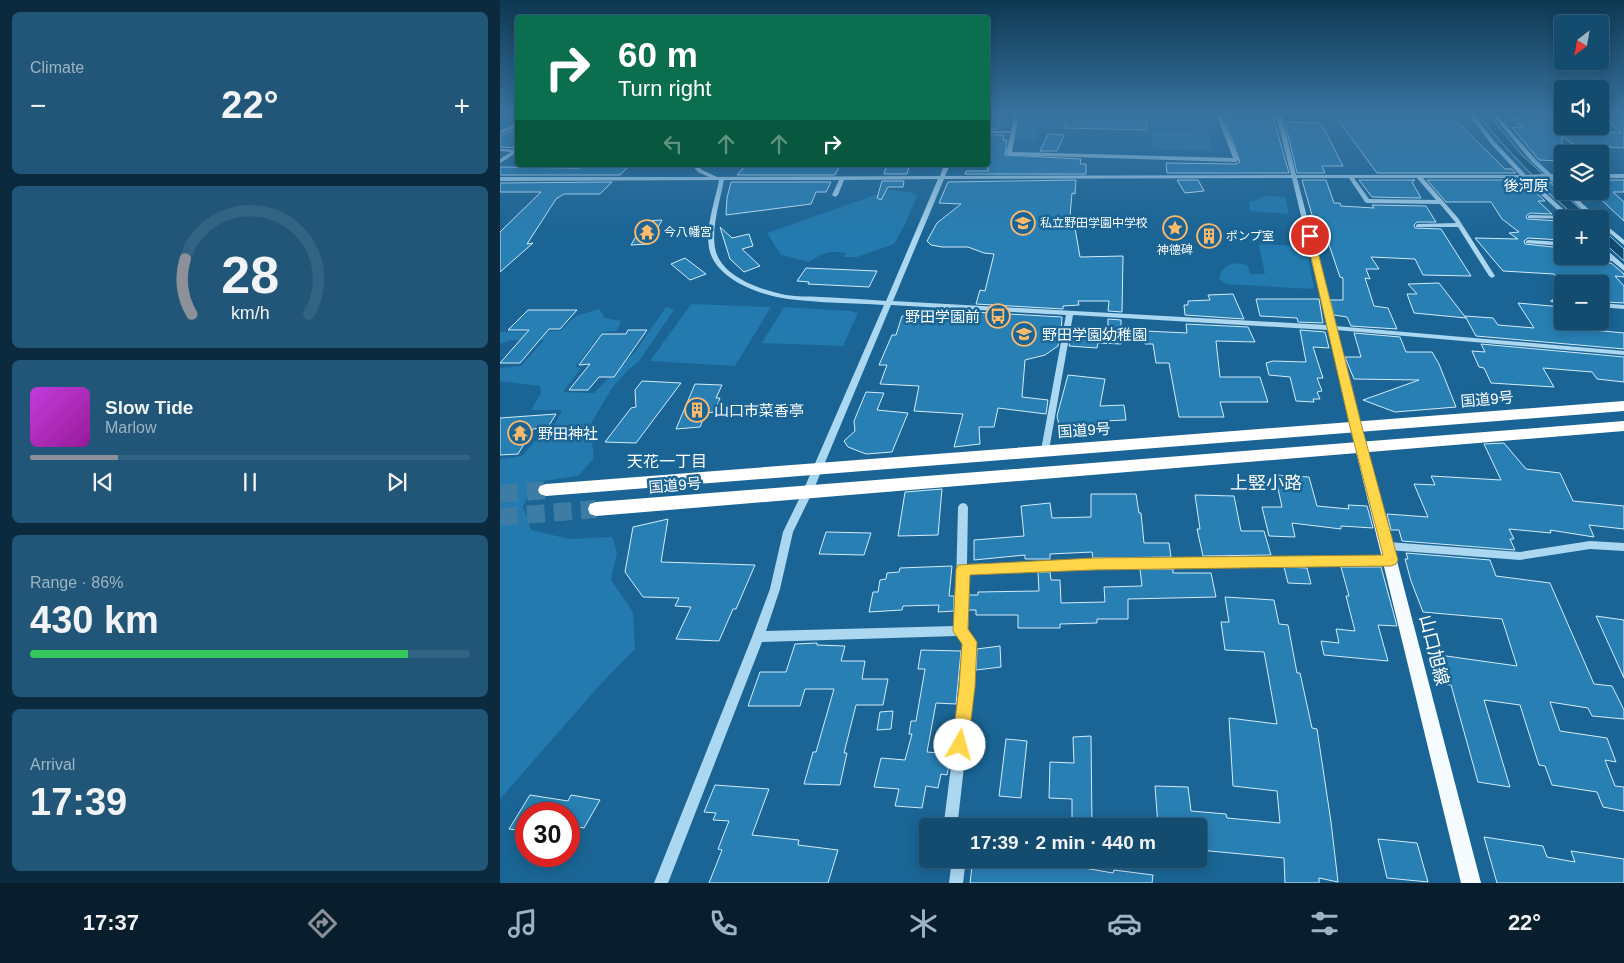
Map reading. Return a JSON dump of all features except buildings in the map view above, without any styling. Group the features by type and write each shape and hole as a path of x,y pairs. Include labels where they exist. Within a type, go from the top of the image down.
{"highway":[{"name":"国道9号","path":"546,490 1624,406"},
{"name":"国道9号","path":"596,509 1624,426"}],"main road":[{"name":"山口旭線","path":"1356,427 1471,883"}],"street":[{"path":"500,161 512,154"},
{"path":"1048,154 1236,160 1234,154"},
{"path":"1289,154 1356,427"},
{"path":"1505,154 1562,210"},
{"path":"1528,154 1554,182"},
{"path":"697,167 700,171 722,179"},
{"path":"661,883 758,636 775,589 788,532 808,491 946,167"},
{"path":"500,179 1554,176"},
{"path":"1609,176 1624,176"},
{"path":"1419,177 1453,214 1492,276"},
{"path":"835,195 842,178"},
{"path":"1351,178 1372,209"},
{"path":"722,179 712,234 713,253 720,266 732,275 762,291 786,297 1333,328 1624,353"},
{"path":"1576,200 1586,210"},
{"path":"1368,201 1440,202"},
{"path":"1530,217 1554,218"},
{"path":"1418,226 1459,226"},
{"path":"1609,230 1624,243"},
{"path":"1528,242 1554,244"},
{"path":"1609,254 1624,269"},
{"path":"1609,259 1614,259"},
{"path":"1609,306 1624,307"},
{"path":"1044,450 1070,314"},
{"path":"951,818 967,687 970,642 960,631 964,507"},
{"path":"963,569 1389,553 1520,556 1590,545 1624,548"},
{"path":"758,636 960,631"},
{"path":"956,883 958,868"}],"shaded area":[{"path":"1512,154 1521,154 1554,185 1554,197"},
{"path":"889,190 912,192 917,196 894,244 857,257 843,257 846,253 840,252 826,253 809,262 781,255 767,233"},
{"path":"1265,196 1285,197 1289,214 1250,211 1249,202"},
{"path":"1557,200 1571,200 1581,210 1568,210"},
{"path":"1609,235 1624,249 1624,261 1609,247"},
{"path":"1259,245 1292,246 1296,253 1308,256 1314,288 1226,284 1219,279 1225,267 1237,263 1247,265 1251,274 1265,274"},
{"path":"691,304 771,307 735,366 650,361"},
{"path":"666,307 674,310 639,361 612,388 590,425 594,458 578,476 536,482 523,506 531,530 569,539 612,537 617,552 611,580 633,612 635,649 598,687 500,799 500,459 522,456 537,439 551,432 562,410 531,410 541,393 540,386 500,381 500,368 521,366 544,340 511,340 500,344 500,332 560,331 576,316 599,309 605,318 621,321 617,331 602,332 575,367 581,368 563,392 594,393 635,352"},
{"path":"784,307 858,313 843,346 762,343"}],"tunnel":[{"path":"500,494 546,490"},
{"path":"500,517 596,509"}],"place":[{"name":"私立野田学園中学校","path":"1023,223"},
{"name":"神德碑","path":"1175,228"},
{"name":"今八幡宮","path":"647,232"},
{"name":"ポンプ室","path":"1209,236"},
{"name":"野田学園前","path":"998,316"},
{"name":"野田学園幼稚園","path":"1024,334"},
{"name":"山口市菜香亭","path":"697,410"},
{"name":"野田神社","path":"520,433"}],"district":[{"name":"後河原","path":"1526,185"},
{"name":"天花一丁目","path":"667,461"},
{"name":"上竪小路","path":"1266,483"}],"route":[{"path":"960,745 970,642 960,631 963,569 1093,564 1391,560 1356,427 1310,236"}]}
